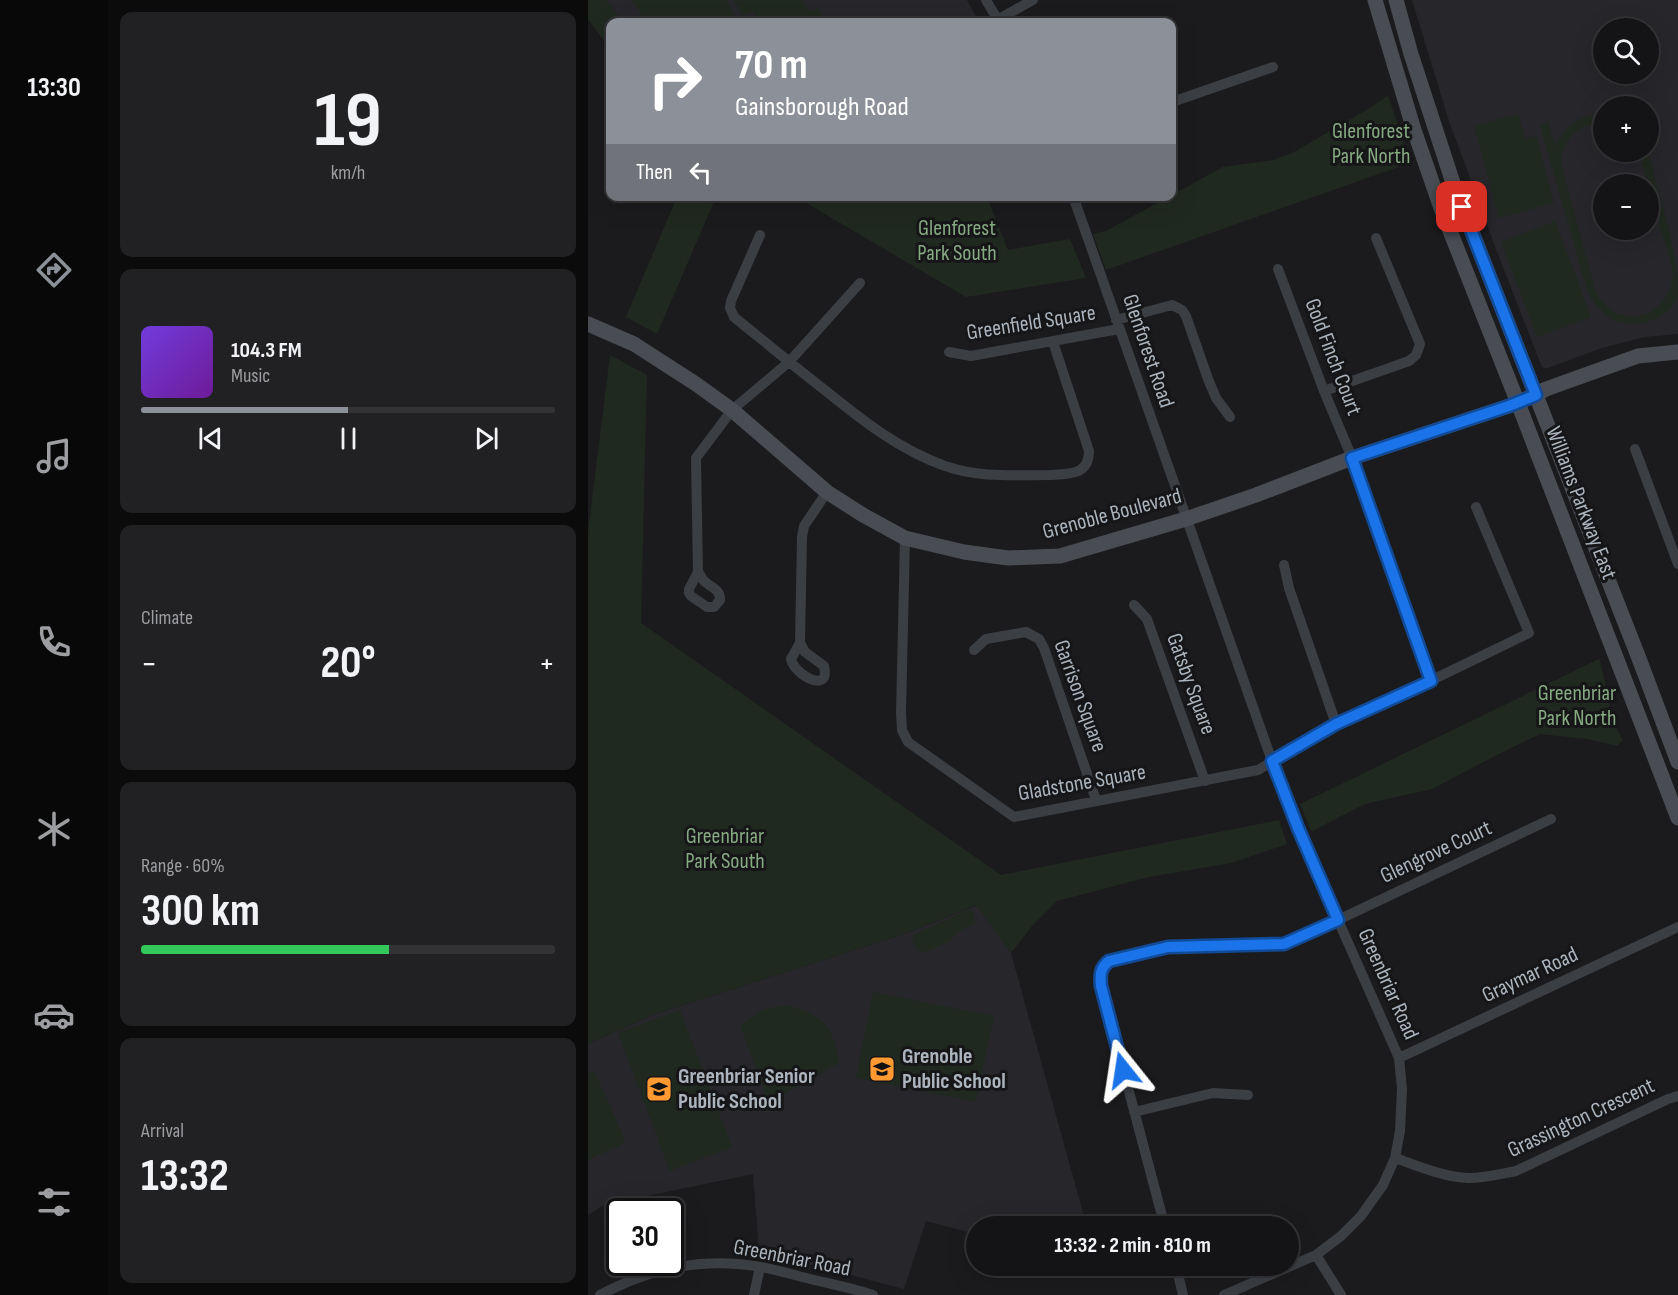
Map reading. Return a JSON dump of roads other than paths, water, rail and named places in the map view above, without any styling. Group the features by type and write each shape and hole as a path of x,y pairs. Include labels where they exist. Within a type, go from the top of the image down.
{"main road":[{"name":"Williams Parkway East","path":"1375,0 1414,130 1441,208 1678,818"},
{"name":"Williams Parkway East","path":"1396,0 1454,186 1678,762"},
{"name":"Grenoble Boulevard","path":"588,324 610,332 647,352 696,384 732,410 826,492 863,516 905,538 964,552 1008,558 1060,556 1186,519 1352,458 1518,403 1546,389 1638,356 1678,352"}],"street":[{"path":"986,0 996,18"},
{"path":"1003,18 1034,0"},
{"path":"1176,101 1272,67"},
{"name":"Glenforest Road","path":"1075,201 1186,519"},
{"path":"760,235 730,301 734,317 879,432 906,449 947,467 990,476 1066,474 1081,470 1089,461 1089,452 1053,342"},
{"path":"1324,391 1409,361 1416,355 1420,344 1376,238"},
{"name":"Gold Finch Court","path":"1278,269 1352,458 1431,681"},
{"path":"698,572 696,458 732,410 789,362 860,283"},
{"name":"Greenfield Square","path":"950,352 970,356 1053,342 1118,325 1172,305 1182,310 1186,316 1216,398 1230,417"},
{"path":"1635,449 1678,564"},
{"path":"800,643 802,537 804,526 826,492"},
{"name":"Gladstone Square","path":"905,538 902,730 908,742 1014,818 1096,800 1258,770 1336,724 1529,633 1476,507"},
{"name":"Greenbriar Road","path":"1186,519 1298,828 1399,1058 1402,1089 1400,1131 1395,1158 1383,1185 1361,1216 1341,1236 1316,1255 1224,1295"},
{"path":"1284,565 1289,588 1336,724"},
{"name":"Gatsby Square","path":"1134,605 1147,619 1205,781"},
{"name":"Garrison Square","path":"974,650 986,639 1026,632 1039,639 1096,800"},
{"name":"Glengrove Court","path":"1134,1112 1101,986 1100,975 1103,966 1109,961 1168,947 1284,944 1551,819"},
{"name":"Graymar Road","path":"1399,1058 1678,927"},
{"path":"1162,1216 1134,1112 1213,1093 1248,1095"},
{"name":"Grassington Crescent","path":"1395,1158 1450,1175 1468,1178 1516,1171 1678,1096"},
{"path":"1316,1255 1341,1295"},
{"name":"Greenbriar Road","path":"600,1295 651,1273 681,1265 716,1262 760,1267 873,1295"},
{"path":"753,1295 760,1267"},
{"path":"1179,1276 1184,1295"}],"place":[{"name":"Grenoble Public School","path":"882,1069"},
{"name":"Greenbriar Senior Public School","path":"659,1089"}],"park label":[{"name":"Glenforest Park North","path":"1371,144"},
{"name":"Glenforest Park South","path":"957,240"},
{"name":"Greenbriar Park North","path":"1577,706"},
{"name":"Greenbriar Park South","path":"725,848"}]}
